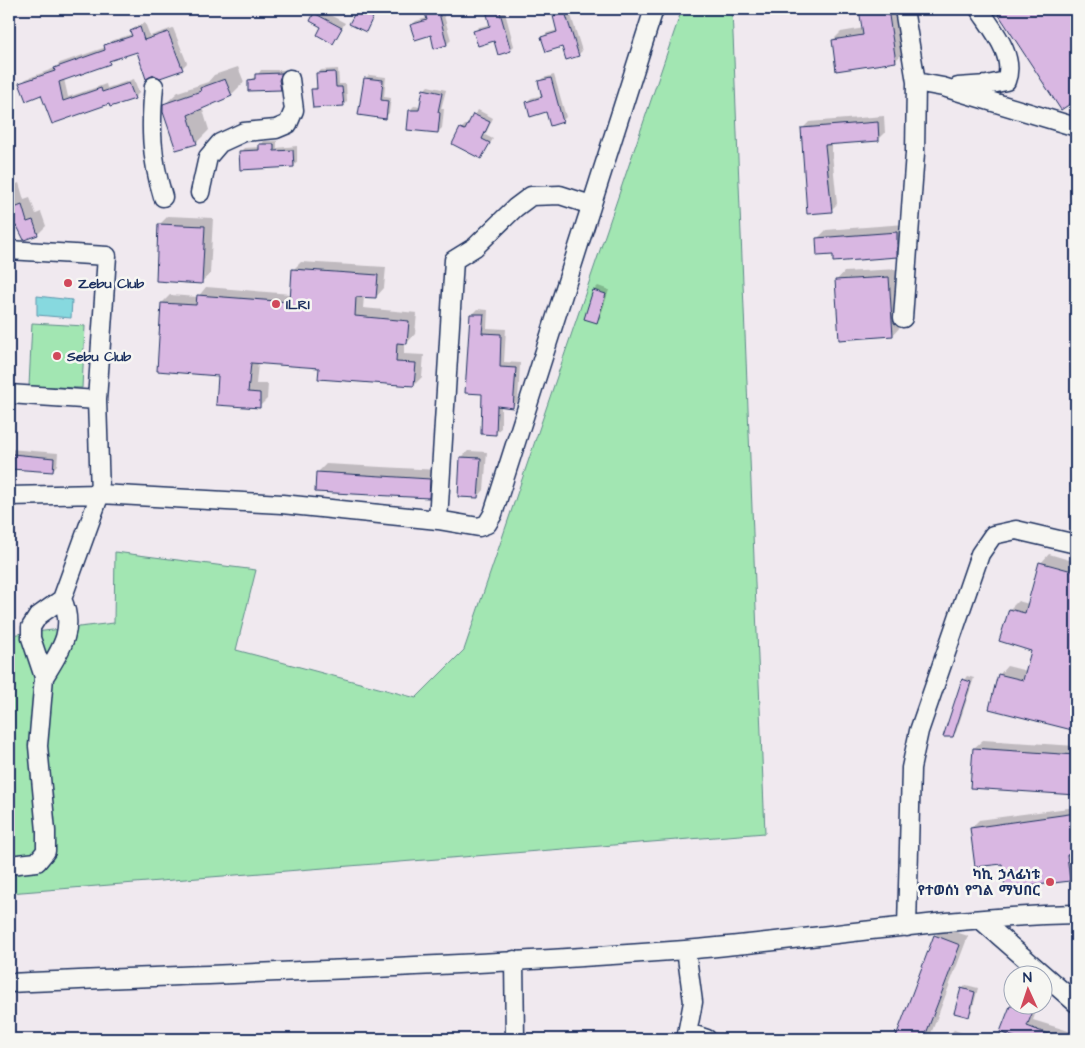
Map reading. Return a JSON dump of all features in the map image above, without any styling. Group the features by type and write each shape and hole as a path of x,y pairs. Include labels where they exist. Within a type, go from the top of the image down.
{"street":[{"path":"9,496 100,494 282,504 438,520 479,527 487,524 493,514 654,9"},
{"path":"903,318 914,153 916,82 904,9"},
{"path":"943,87 987,86 1006,81 1009,73 1003,46 979,9"},
{"path":"200,193 208,157 220,143 244,132 276,129 288,124 294,110 290,79"},
{"path":"916,82 943,87 1076,127"},
{"path":"154,86 153,158 163,197"},
{"path":"438,520 454,260 475,247 514,208 530,196 560,195 591,205"},
{"path":"9,250 107,256 96,400 100,494 62,599 38,616 31,627 31,638 44,677 38,746 46,851 37,862 9,865"},
{"path":"9,394 96,400"},
{"path":"907,927 912,768 919,731 980,554 993,535 1016,530 1076,544"},
{"path":"44,677 68,634 68,618 62,599"},
{"path":"9,983 514,960 686,950 981,920 1076,914"},
{"path":"981,920 1076,1003"},
{"path":"686,950 693,1002 688,1036 707,1039"},
{"path":"514,960 515,1039"}],"green space":[{"path":"682,9 732,9 765,833 9,893 9,635 114,623 115,552 256,570 236,650 416,698 464,650"},
{"name":"Sebu Club","path":"32,323 85,326 82,388 29,386"}],"water":[{"path":"37,296 72,300 71,318 37,315"}],"building":[{"path":"357,9 374,15 366,32 349,24"},
{"path":"424,9 438,9 447,45 434,49 431,35 415,40 410,25 427,20"},
{"path":"499,9 511,51 498,55 494,41 478,46 473,31 490,26 486,10"},
{"path":"859,9 888,9 896,62 836,71 832,40 863,35"},
{"path":"995,9 1076,9 1076,100 1061,110"},
{"path":"565,12 579,56 566,60 562,47 546,52 541,37 557,32 553,16"},
{"path":"314,13 342,28 333,44 317,35 321,27 310,21"},
{"path":"140,27 144,40 168,32 183,70 160,78 154,75 146,79 137,52 109,61 110,64 59,82 63,101 101,88 102,92 129,83 135,99 110,107 109,104 52,124 41,95 26,101 19,83 55,71 54,68 105,50 104,45 132,36 130,31"},
{"path":"335,72 336,87 342,87 344,106 313,108 311,89 317,89 316,73"},
{"path":"282,73 279,80 281,90 248,91 248,80 255,79 255,74"},
{"path":"364,78 383,80 381,100 388,101 386,119 358,115"},
{"path":"551,78 563,122 550,126 546,112 530,117 526,102 542,97 538,81"},
{"path":"225,79 232,96 188,115 197,144 176,150 163,112 163,104 201,91 200,88"},
{"path":"423,89 442,93 438,112 440,113 438,133 407,130 409,110 419,110"},
{"path":"473,114 490,122 482,139 490,143 481,159 452,144 460,128 465,130"},
{"path":"878,122 879,141 825,145 832,212 807,214 801,128"},
{"path":"259,144 274,144 274,151 293,150 294,167 240,170 239,151 259,150"},
{"path":"22,205 27,222 33,220 38,235 24,240 17,226 12,228 9,219 9,210"},
{"path":"158,224 205,226 202,284 156,281"},
{"path":"897,232 897,257 833,262 833,255 817,256 816,238"},
{"name":"ILRI","path":"292,269 378,275 376,298 356,297 355,316 409,321 407,344 397,343 396,362 416,363 414,386 318,379 319,368 251,363 248,392 260,393 260,408 216,405 218,376 157,371 161,303 196,305 197,295 290,302"},
{"path":"889,277 893,336 839,340 835,280"},
{"path":"593,290 606,294 597,323 584,319"},
{"path":"470,314 484,314 482,333 501,334 500,367 516,368 513,408 497,406 496,435 481,434 482,394 465,393"},
{"path":"12,454 54,458 53,472 11,469"},
{"path":"460,457 481,458 478,498 458,497"},
{"path":"316,472 430,479 429,498 315,492"},
{"path":"1039,562 1076,572 1076,731 989,709 998,674 1023,680 1031,651 999,641 1009,609 1025,613"},
{"path":"962,679 971,682 953,737 943,737"},
{"path":"973,748 1076,755 1076,795 970,788"},
{"path":"1076,813 1076,853 1067,855 1070,881 1005,889 1002,864 975,867 970,828"},
{"path":"934,935 960,945 924,1039 895,1039"},
{"path":"961,988 975,992 969,1017 954,1013"},
{"path":"1006,1016 1031,1016 1027,1026 1061,1039 1020,1039 1000,1032"}],"place":[{"name":"Zebu Club","path":"68,283"},
{"name":"ILRI","path":"276,304"},
{"name":"Sebu Club","path":"57,356"},
{"name":"ካኪ ኃላፊነቱ የተወሰነ የግል ማህበር","path":"1050,882"}]}
